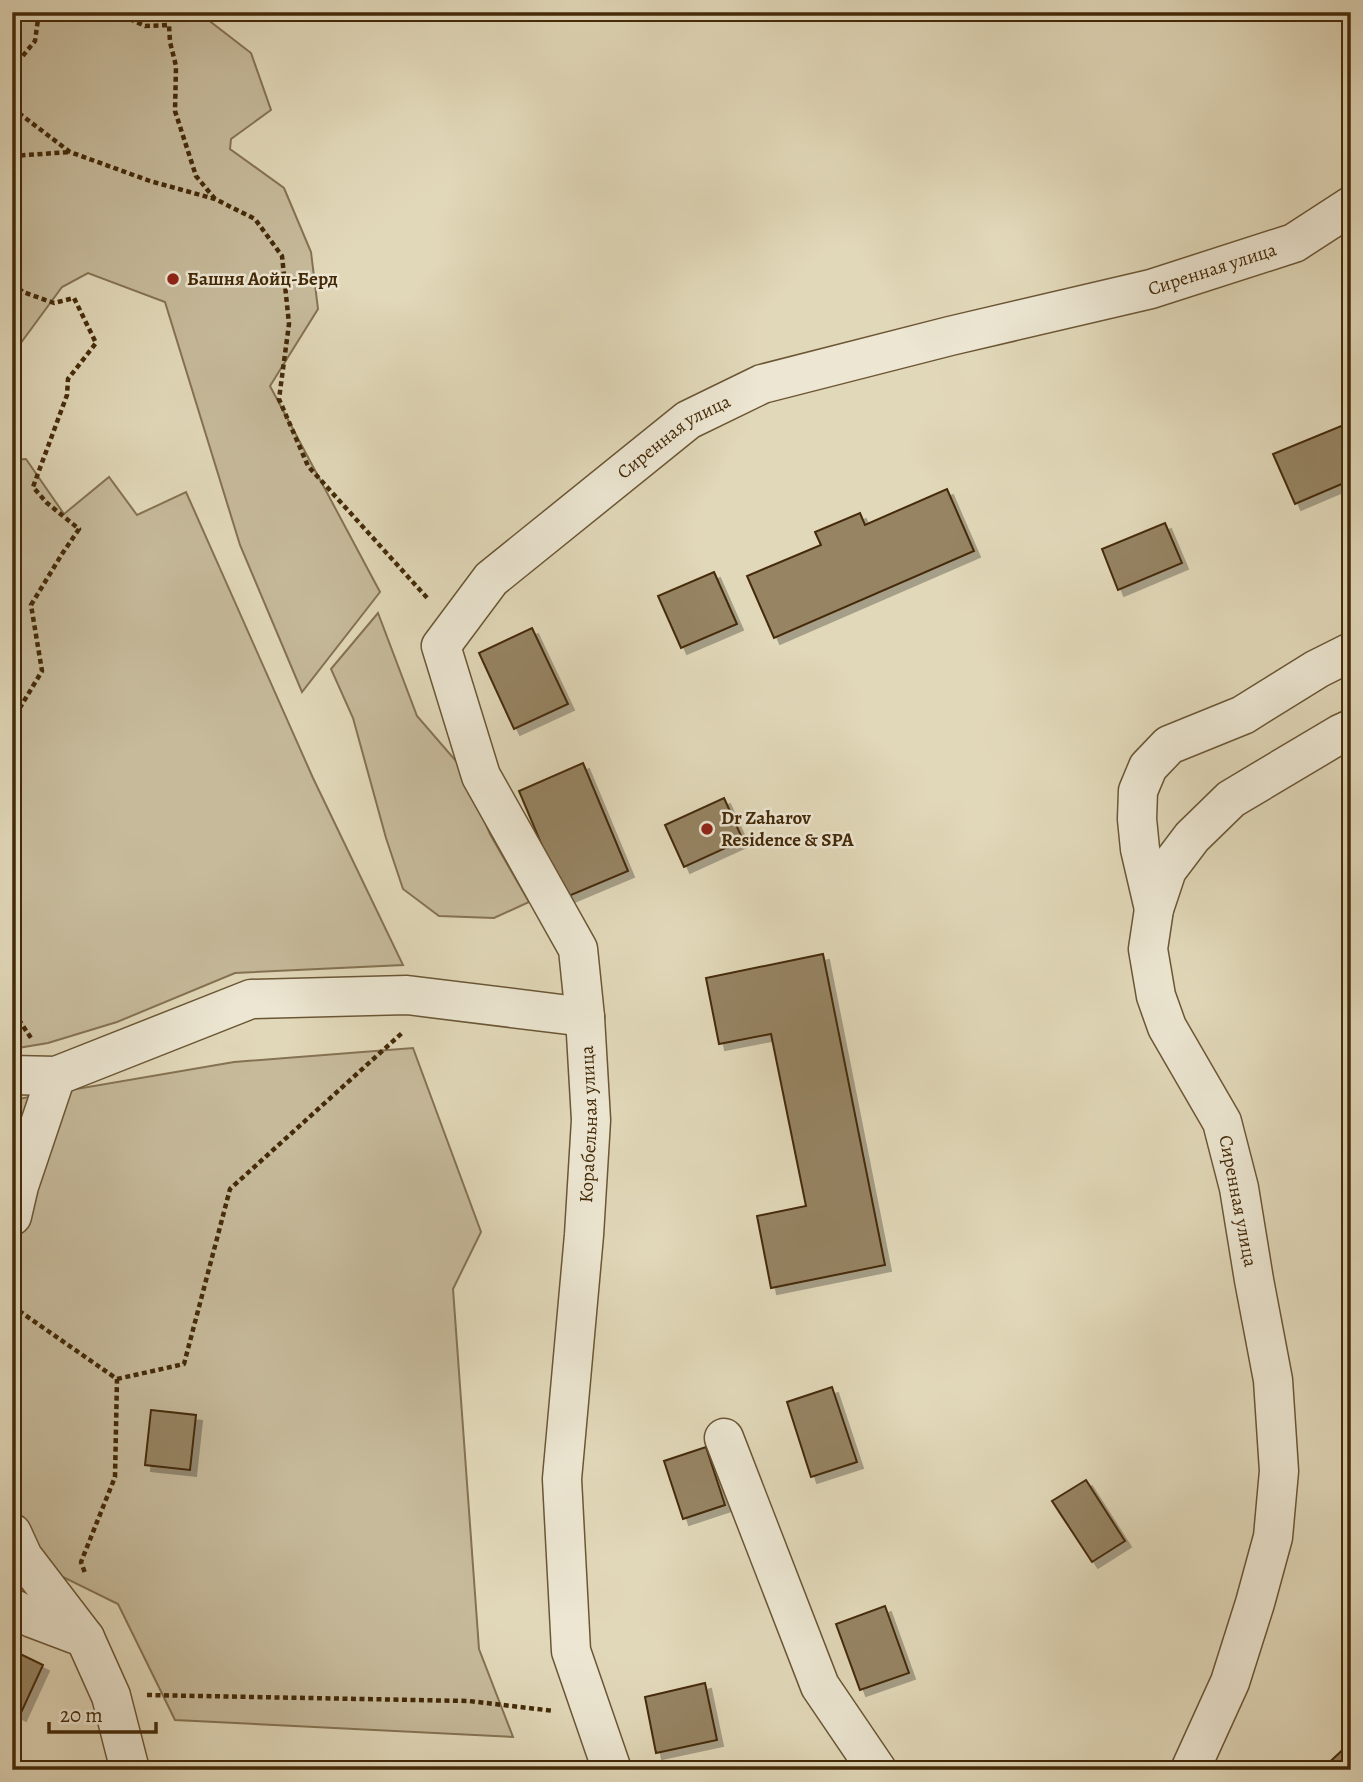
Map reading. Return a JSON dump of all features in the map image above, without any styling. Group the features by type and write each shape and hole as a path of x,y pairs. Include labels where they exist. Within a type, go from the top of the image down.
{"street":[{"name":"Сиренная улица","path":"441,646 491,579 688,420 762,384 1151,289 1294,243 1351,206"},
{"path":"441,646 481,776 578,949 585,1017"},
{"path":"1154,909 1140,849 1137,819 1138,791 1148,767 1169,745 1243,715 1317,668 1351,652"},
{"name":"Сиренная улица","path":"1190,1770 1230,1682 1255,1603 1273,1537 1279,1471 1273,1380 1239,1188 1222,1122 1167,1027 1156,996 1148,949 1154,909 1167,870 1192,836 1231,799 1351,729"},
{"name":"Корабельная улица","path":"12,1075 56,1076 250,999 407,996 585,1017 591,1120 584,1235 562,1479 571,1651 612,1770"},
{"path":"12,1216 19,1186 56,1076"},
{"path":"724,1438 820,1686 877,1770"},
{"path":"12,1533 23,1557 85,1638 111,1696 130,1770"},
{"path":"12,1608 85,1638"}],"path":[{"path":"12,69 35,41 39,12"},
{"path":"114,12 145,26 169,25 176,66 175,111 196,176 215,200"},
{"path":"12,108 70,152 150,181 215,200 255,219 282,256 289,324 278,399 308,466 438,611 441,646"},
{"path":"12,156 70,152"},
{"path":"12,283 23,292 54,303 74,298 96,343 68,379 67,395 33,487 47,503 79,529 31,605 42,671 12,721"},
{"path":"12,772 19,805 12,872"},
{"path":"12,1306 117,1379 184,1364 230,1189 409,1027 407,996"},
{"path":"85,1575 81,1562 115,1477 117,1379"},
{"path":"111,1696 122,1694 469,1701 593,1715"}],"shaded area":[{"path":"12,12 192,12 203,16 251,53 271,110 231,139 230,149 284,188 311,252 318,309 270,386 380,592 302,692 240,545 165,302 88,273 62,287 12,355"},
{"path":"26,459 64,514 109,477 137,515 186,492 313,778 403,965 235,973 117,1022 48,1043 12,1049 12,460"},
{"path":"378,613 417,716 462,768 490,834 529,902 494,918 439,916 403,889 353,718 331,669"},
{"path":"413,1048 481,1232 453,1289 479,1649 513,1737 175,1720 118,1604 12,1552 12,1100 234,1062"}],"building":[{"path":"1351,422 1351,480 1295,504 1273,454"},
{"path":"947,489 974,551 774,638 747,576 821,545 815,532 860,513 865,525"},
{"path":"1165,523 1182,563 1118,590 1102,549"},
{"path":"714,572 737,624 681,648 658,596"},
{"path":"532,628 568,704 514,729 479,653"},
{"path":"583,763 628,871 564,898 519,791"},
{"path":"724,798 743,840 684,867 665,825"},
{"path":"823,954 885,1265 771,1288 757,1216 806,1206 771,1034 719,1044 706,978"},
{"path":"832,1387 857,1462 811,1477 787,1402"},
{"path":"151,1410 196,1415 190,1470 145,1465"},
{"path":"706,1447 725,1505 683,1519 664,1461"},
{"path":"1086,1480 1125,1541 1092,1562 1052,1501"},
{"path":"885,1606 909,1673 860,1690 836,1624"},
{"path":"12,1650 43,1665 20,1715 12,1711"},
{"path":"705,1683 717,1740 656,1753 645,1697"},
{"path":"1351,1742 1351,1770 1321,1770"}],"place":[{"name":"Башня Аойц-Берд","path":"173,279"},
{"name":"Dr Zaharov Residence & SPA","path":"707,829"}]}
